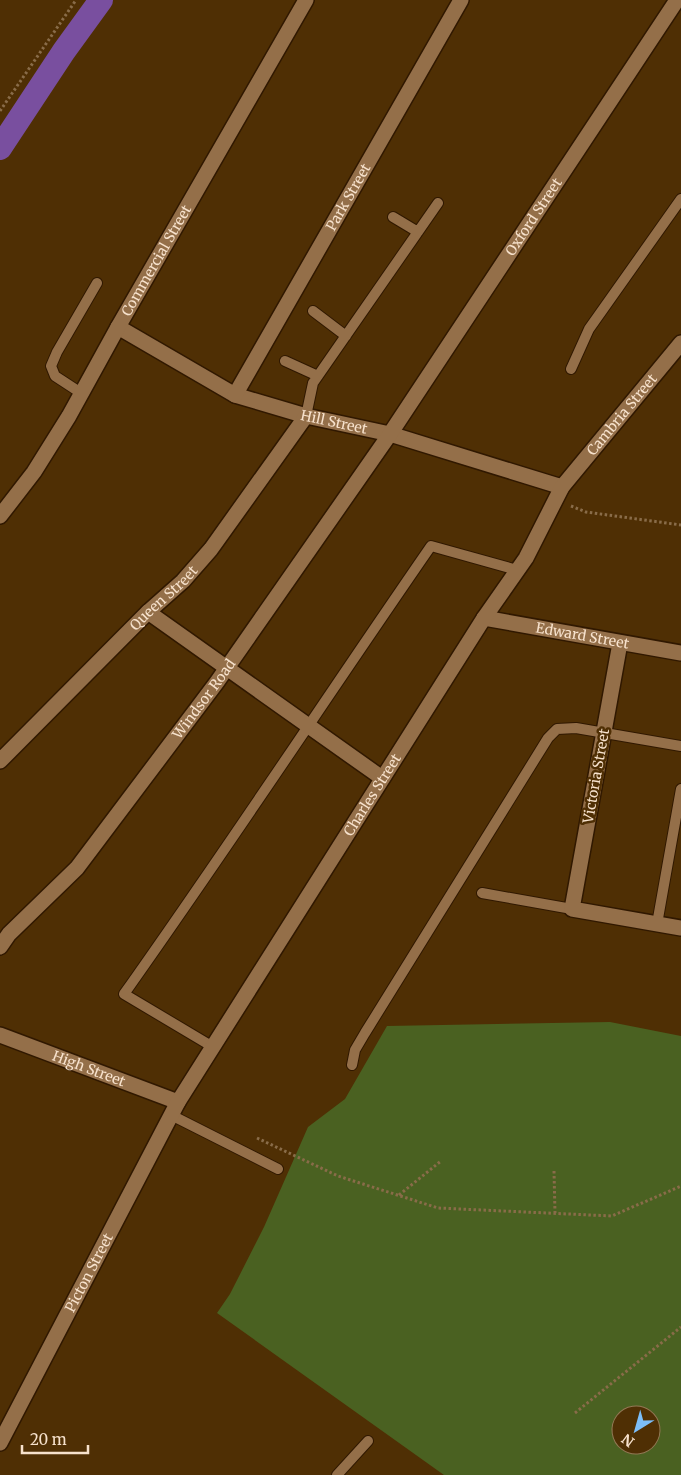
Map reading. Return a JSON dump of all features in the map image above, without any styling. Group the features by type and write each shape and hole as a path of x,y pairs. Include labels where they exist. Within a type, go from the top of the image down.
{"street":[{"name":"Commercial Street","path":"0,516 34,472 82,394 306,0"},
{"name":"Park Street","path":"235,395 461,0"},
{"name":"Oxford Street","path":"390,434 677,0"},
{"name":"Hill Street","path":"118,328 235,395 306,416 390,434 558,493"},
{"name":"Cambria Street","path":"558,493 681,344"},
{"name":"Queen Street","path":"0,761 148,612 183,581 211,549 306,416"},
{"name":"Windsor Road","path":"0,947 9,934 77,868 227,668 390,434"},
{"name":"Charles Street","path":"178,1102 484,618 526,558 558,493"},
{"path":"148,612 382,778"},
{"name":"Edward Street","path":"484,618 681,653"},
{"name":"Victoria Street","path":"572,909 620,642"},
{"path":"572,909 681,928"},
{"name":"High Street","path":"0,1035 178,1102"},
{"name":"Picton Street","path":"0,1443 178,1102"}],"lane":[{"path":"571,370 589,329 681,199"},
{"path":"306,416 313,383 438,203"},
{"path":"393,217 418,232"},
{"path":"82,394 55,376 52,366 57,352 97,282"},
{"path":"313,311 346,336"},
{"path":"285,361 318,376"},
{"path":"213,1046 124,994 431,546 517,570"},
{"path":"352,1066 355,1050 365,1033 548,738 558,729 576,728 681,746"},
{"path":"657,924 681,789"},
{"path":"482,892 572,909"},
{"path":"171,1116 278,1170"},
{"path":"336,1475 368,1441"}],"path":[{"path":"0,112 76,0"},
{"path":"558,493 586,512 681,525"},
{"path":"249,1134 338,1176 438,1208 612,1216 681,1186"},
{"path":"399,1195 441,1161"},
{"path":"554,1171 555,1213"},
{"path":"575,1413 681,1327"}],"green space":[{"path":"610,1022 681,1036 681,1475 444,1475 217,1313 230,1294 264,1227 308,1127 345,1099 387,1026"}],"waterway":[{"path":"0,148 64,51 101,0"}]}
